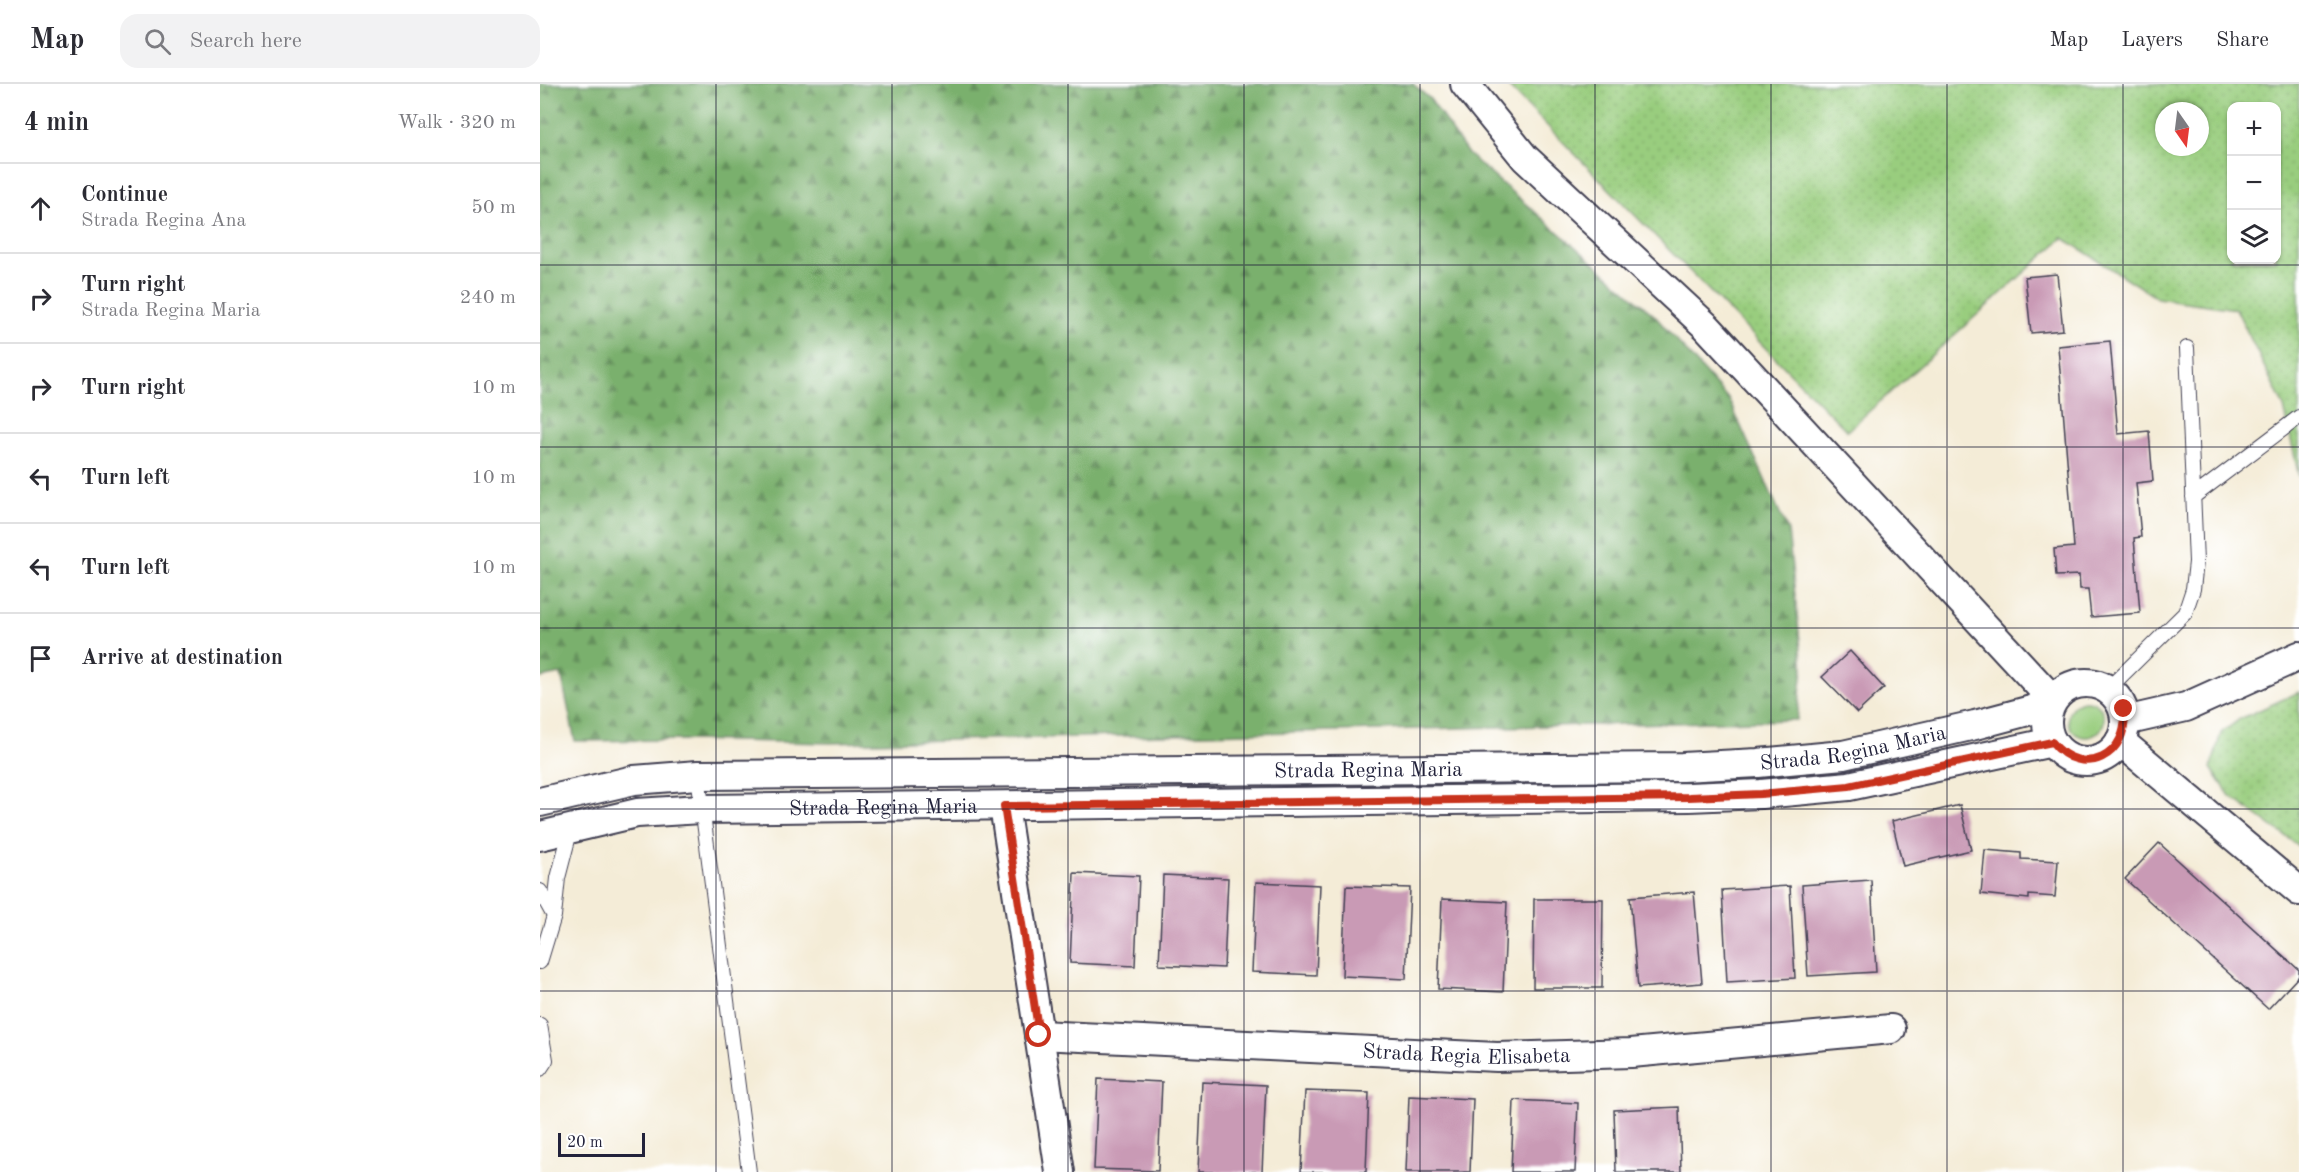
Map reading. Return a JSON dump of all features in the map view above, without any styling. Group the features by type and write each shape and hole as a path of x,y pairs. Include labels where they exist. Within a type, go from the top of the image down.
{"street":[{"path":"1465,84 1525,158 1707,327 2051,702"},
{"path":"2123,731 2299,656"},
{"path":"2082,682 2108,689 2121,703 2123,731 2113,750 2103,757 2080,761 2059,751 2047,730 2047,717 2051,702 2069,686 2082,682"},
{"name":"Strada Regina Maria","path":"540,802 634,780 698,775 1670,768 1736,765 1844,754 1974,725 2051,702"},
{"path":"2123,731 2299,891"},
{"name":"Strada Regina Maria","path":"540,836 638,813 701,809 1689,797 1761,794 1849,786 2052,742"},
{"path":"1004,806 1060,1172"},
{"name":"Strada Regia Elisabeta","path":"1039,1035 1497,1057 1631,1053 1891,1029"}],"lane":[{"path":"2108,689 2185,613 2193,590 2196,562 2187,348"},
{"path":"2193,497 2299,417"},
{"path":"698,775 749,1172"},
{"path":"540,962 554,916 558,878 572,828"},
{"path":"540,891 554,916"},
{"path":"540,1025 546,1060 540,1069"}],"green space":[{"path":"540,84 1413,84 1430,99 1468,154 1654,315 1729,400 1788,531 1803,669 1797,720 830,743 687,740 575,741 561,674 540,678"},
{"path":"1506,84 2299,84 2299,477 2284,407 2236,309 2157,298 2063,238 1847,431"},
{"path":"2299,692 2299,846 2230,796 2211,768 2221,733 2240,719"},
{"path":"2086,701 2099,706 2104,719 2099,732 2086,737 2073,732 2068,719 2073,706"}],"building":[{"path":"2057,274 2063,330 2031,333 2025,277"},
{"path":"2110,341 2118,434 2149,431 2153,481 2136,483 2141,537 2134,538 2140,613 2091,617 2088,589 2080,589 2079,575 2056,576 2054,549 2074,547 2058,346"},
{"path":"1850,651 1884,688 1857,713 1822,677"},
{"path":"1960,805 1971,850 1903,866 1892,821"},
{"path":"2159,843 2299,970 2299,976 2268,1009 2125,879"},
{"path":"1985,850 2021,853 2021,859 2058,861 2055,897 2029,895 2029,899 1981,894"},
{"path":"1074,873 1139,876 1135,966 1070,963"},
{"path":"1163,875 1228,878 1224,968 1159,965"},
{"path":"1871,880 1876,972 1808,976 1802,885"},
{"path":"1256,882 1320,885 1316,975 1252,972"},
{"path":"1346,886 1410,888 1406,979 1342,976"},
{"path":"1790,886 1795,978 1727,982 1722,890"},
{"path":"1694,892 1702,983 1638,988 1630,897"},
{"path":"1442,899 1507,902 1503,992 1438,989"},
{"path":"1534,899 1603,899 1602,988 1533,988"},
{"path":"1098,1079 1162,1082 1158,1171 1094,1169"},
{"path":"1202,1082 1266,1085 1262,1172 1198,1172"},
{"path":"1305,1091 1369,1093 1366,1172 1301,1172"},
{"path":"1409,1096 1473,1099 1470,1172 1406,1172"},
{"path":"1514,1100 1578,1103 1575,1172 1511,1172"},
{"path":"1679,1107 1681,1172 1616,1172 1614,1110"}],"route":[{"path":"1039,1035 1004,806 1689,797 1761,794 1849,786 2052,742 2059,751 2069,757 2080,761 2092,760 2103,757 2120,741 2126,721 2124,709"}]}
